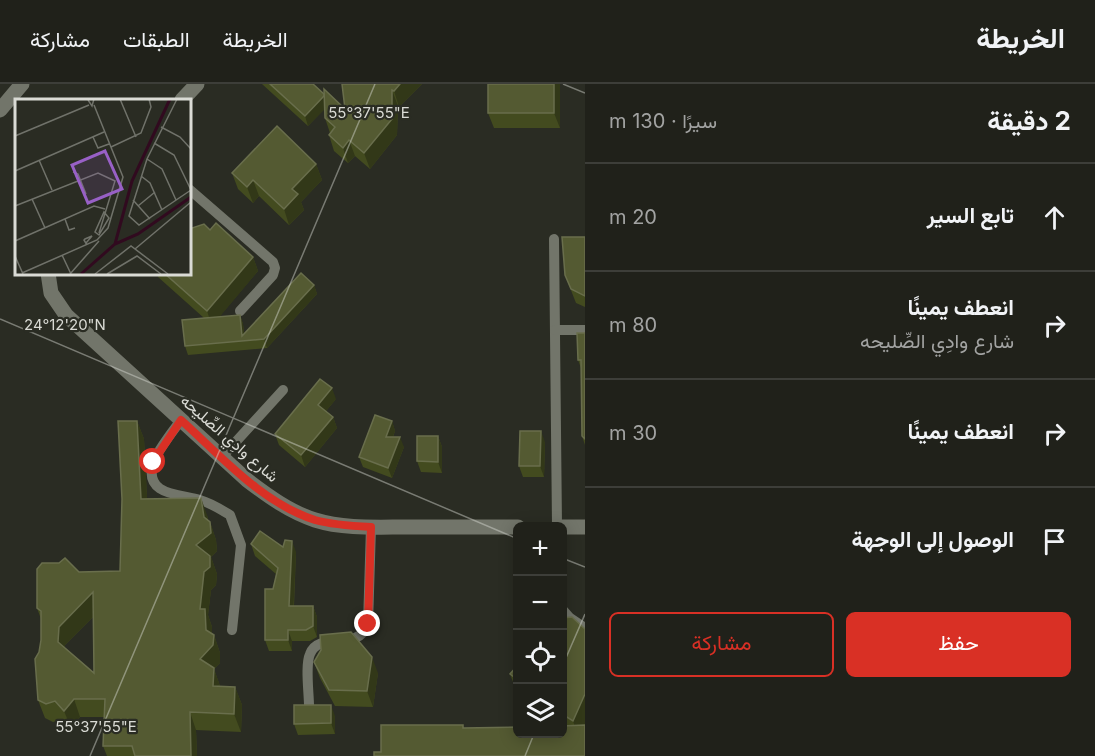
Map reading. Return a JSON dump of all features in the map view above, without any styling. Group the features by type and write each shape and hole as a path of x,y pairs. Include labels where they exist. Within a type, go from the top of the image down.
{"street":[{"path":"0,110 22,84"},
{"path":"183,99 197,84"},
{"name":"شارع وادِي الصِّليحه","path":"48,274 51,293 66,315 222,458 263,492 293,510 339,525 513,527"},
{"path":"567,527 585,527"}],"lane":[{"path":"190,190 273,262 275,268 273,275 240,311"},
{"path":"554,239 557,522"},
{"path":"555,330 585,330"},
{"path":"222,458 283,390"},
{"path":"181,420 153,462 152,473 155,483 162,491 201,500 230,515 241,545 232,630"},
{"path":"309,706 308,659 313,649 324,643 354,639 366,632 371,527"},
{"path":"567,615 585,628"}],"building":[{"path":"270,84 313,84 324,96 305,116"},
{"path":"342,84 400,84 394,91 392,90 392,119 364,153 349,140 343,148 329,135 335,127 325,118 324,89 345,109"},
{"path":"488,84 554,84 554,113 488,113"},
{"path":"277,126 316,164 292,189 298,194 284,209 253,180 247,187 232,173"},
{"path":"216,223 253,257 207,311 165,274 190,274 190,229 204,224 210,230"},
{"path":"562,237 585,237 585,296 571,289 565,275"},
{"path":"301,273 314,285 264,339 185,346 182,320 240,315 242,336"},
{"path":"577,333 585,333 585,439 582,436 581,360 578,360"},
{"path":"320,379 332,388 318,405 333,417 301,455 275,434"},
{"path":"375,415 392,421 386,437 400,437 388,468 359,457"},
{"path":"118,421 137,421 141,499 201,498 204,517 210,522 211,533 196,545 210,556 210,567 204,572 200,609 205,609 206,630 214,635 213,645 200,659 214,668 213,686 235,687 234,714 190,712 191,756 135,756 132,746 103,746 105,699 74,699 64,711 55,701 46,704 38,700 35,659 41,640 41,611 37,608 37,569 42,563 59,563 65,558 79,572 120,571 122,499","holes":["93,592 94,673 58,642 59,627"]},
{"path":"520,431 541,431 540,466 519,466"},
{"path":"417,436 438,436 438,462 417,461"},
{"path":"260,531 283,547 285,540 292,541 289,606 313,606 313,626 306,630 288,630 288,640 265,640 265,589 273,589 278,568 251,544"},
{"path":"572,617 585,629 585,694 573,721 567,717 567,618"},
{"path":"351,632 372,657 367,691 329,690 314,662 321,650 320,635"},
{"path":"294,705 331,705 331,723 294,724"},
{"path":"381,725 513,727 513,738 567,738 567,726 585,725 585,756 374,756 374,752 381,752"}],"route":[{"path":"153,462 181,420 247,480 271,498 315,519 339,525 371,527 368,624"}]}
